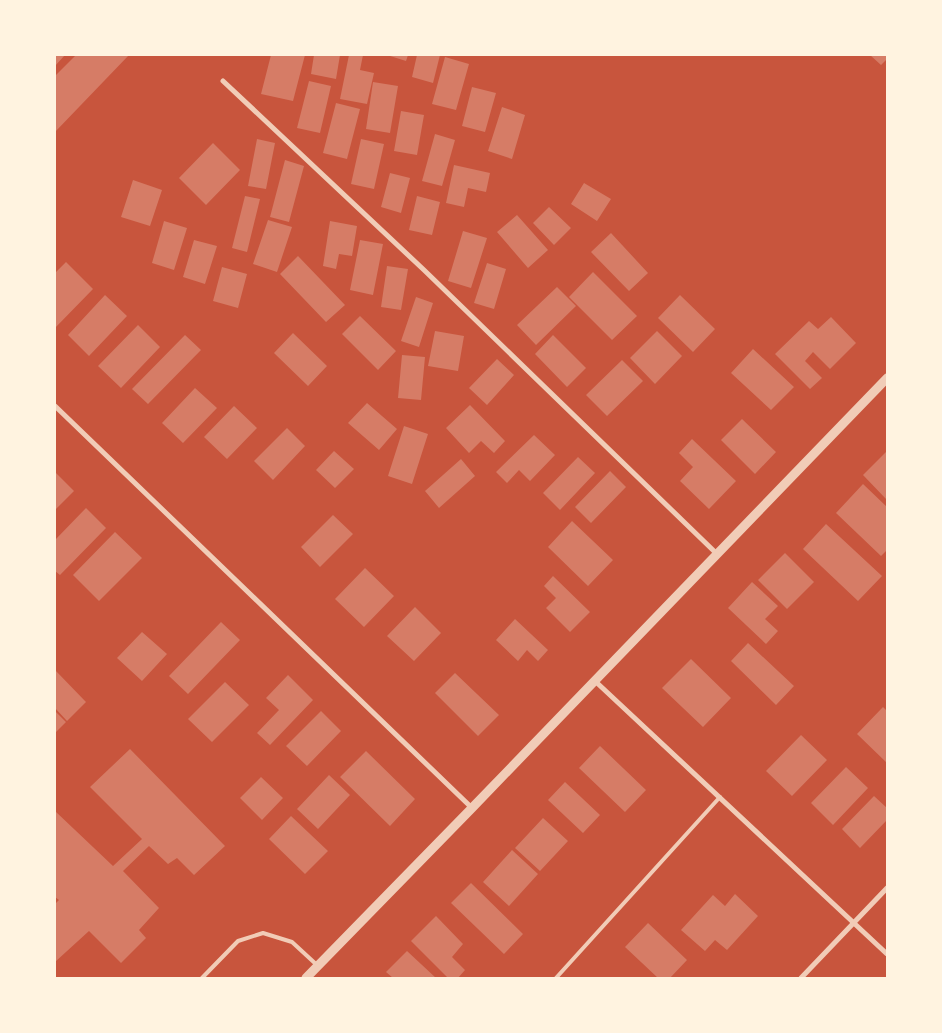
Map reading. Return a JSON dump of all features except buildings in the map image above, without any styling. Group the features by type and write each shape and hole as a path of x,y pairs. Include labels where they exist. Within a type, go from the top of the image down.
{"street":[{"path":"223,81 424,270 717,554"},
{"path":"306,978 887,378"},
{"path":"55,406 472,808"},
{"path":"595,681 887,954"},
{"path":"801,978 887,888"}],"lane":[{"path":"556,978 720,797"},
{"path":"202,978 238,941 263,933 292,942 318,966"}]}
